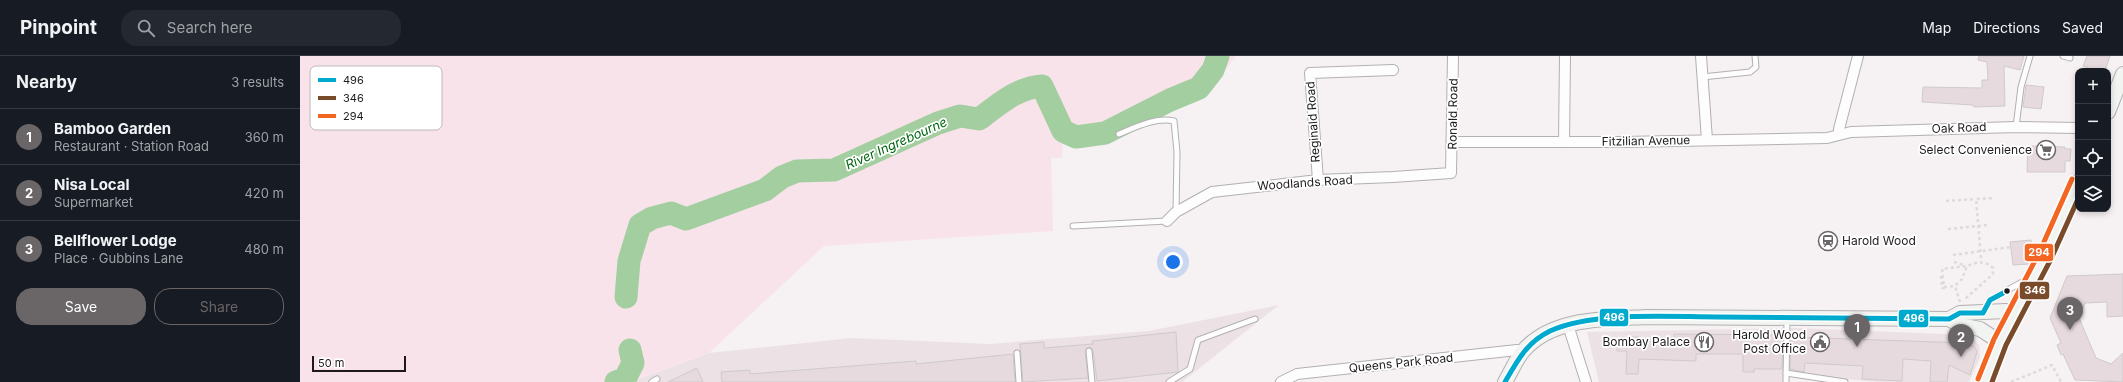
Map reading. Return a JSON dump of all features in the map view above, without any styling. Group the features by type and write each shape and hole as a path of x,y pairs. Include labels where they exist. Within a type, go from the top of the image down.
{"street":[{"name":"Ronald Road","path":"1451,172 1453,56"},
{"path":"1564,142 1565,56"},
{"path":"1701,56 1706,140"},
{"path":"1839,134 1858,56"},
{"name":"Reginald Road","path":"1318,180 1310,74 1393,70"},
{"path":"2111,104 2123,74"},
{"name":"Oak Road","path":"1839,134 1851,132 2016,127 2075,128"},
{"name":"Fitzilian Avenue","path":"1452,142 1827,138 1839,134"},
{"name":"Woodlands Road","path":"1167,220 1176,212 1212,192 1318,180 1393,177 1451,172"},
{"path":"1984,382 2000,342 2045,256 2075,189"},
{"path":"1505,382 1522,352 1538,338 1552,330 1568,325 1607,319 1648,317 1787,317 1949,319 1960,314 2006,311 2014,314"},
{"path":"1980,329 1983,313"},
{"path":"1949,319 1959,325 1980,329 2000,342"},
{"path":"1568,325 1586,382"},
{"name":"Queens Park Road","path":"1281,382 1297,374 1517,350 1522,352"}],"lane":[{"path":"1702,77 1750,72 1756,67 1755,56"},
{"path":"2016,127 2021,87 2030,56"},
{"path":"2064,56 2070,58"},
{"path":"1119,134 1140,126 1167,119 1174,121 1177,152 1176,212"},
{"path":"1073,226 1167,220"},
{"path":"1983,313 1990,300 2022,282 2030,285"},
{"path":"1786,382 1787,317"},
{"path":"1169,382 1190,369 1198,340 1255,319"},
{"path":"1089,351 1092,382"},
{"path":"1017,353 1019,382"},
{"path":"1786,373 1845,382"}],"path":[{"path":"1946,201 1995,198"},
{"path":"1976,199 1981,257"},
{"path":"1948,229 1987,225"},
{"path":"1953,255 2011,247"},
{"path":"1954,262 1967,266"},
{"path":"1944,287 1942,270 1967,266 1978,262 1987,263 1993,268 1993,274 1977,290 1966,299 1955,302"},
{"path":"1944,287 1955,286 1962,279 1967,266"},
{"path":"1941,276 1942,288 1944,287"},
{"path":"1955,286 1960,301"},
{"path":"2011,382 2052,365 2060,382"}],"shaded area":[{"path":"300,56 1236,56 1205,96 1100,139 1079,143 1063,142 1062,158 1051,158 1053,231 824,246 709,353 628,382 300,382"},
{"path":"1279,305 1182,382 630,382 709,353 852,338 990,344 1149,331"},
{"path":"1796,328 1968,335 1979,345 1980,357 1969,382 1877,382 1791,374 1786,382 1599,382 1587,332"}],"building":[{"path":"1979,56 2024,56 2020,70 2004,66 2005,106 1974,107 1973,105 1922,102 1923,87 1982,88 1982,80 1988,80 1987,62 1978,60"},
{"path":"2087,56 2110,56 2106,68 2089,68 2083,66"},
{"path":"2026,85 2044,87 2041,109 2023,107"},
{"path":"2028,146 2065,147 2065,149 2071,149 2070,161 2065,161 2065,172 2027,172"},
{"path":"2031,240 2033,251 2028,253 2030,264 2013,265 2010,242"},
{"path":"2123,274 2123,316 2107,317 2107,302 2085,303 2079,318 2096,358 2111,364 2123,353 2123,382 2075,380 2063,354 2061,355 2057,345 2061,343 2050,318 2067,276"},
{"path":"1176,332 1178,372 1097,381 1093,350 1089,347 1085,351 1088,378 1023,382 1020,344 1044,342 1044,348 1093,344 1092,341"},
{"path":"1674,334 1783,335 1782,369 1754,369 1754,372 1743,372 1743,354 1696,354 1696,361 1639,359 1638,374 1626,374 1627,351 1617,351 1617,340 1629,340 1629,337 1639,337 1639,341 1674,342"},
{"path":"1791,337 1967,343 1975,347 1977,352 1970,375 1949,365 1947,382 1930,382 1931,361 1903,359 1902,381 1862,379 1863,366 1805,363 1804,372 1790,369"},
{"path":"1013,354 1015,382 722,382 721,372 750,370 750,374 916,361 916,364"},
{"path":"697,368 703,382 668,382"}],"waterway":[{"name":"River Ingrebourne","path":"626,297 629,261 640,225 652,218 671,213 686,219 765,190 782,177 797,171 834,170 938,123 960,116 979,119 1008,98 1033,87 1042,86 1063,131 1076,137 1105,133 1170,100 1199,88 1213,70 1218,56"},
{"name":"River Ingrebourne","path":"616,382 625,379 633,363 630,350"}],"transit line":[{"name":"294","path":"1978,379 1994,339 2039,253 2072,179"},
{"name":"346","path":"1992,382 2006,345 2051,259 2075,206"},
{"name":"496","path":"1505,382 1523,353 1542,335 1568,325 1588,320 1632,316 1949,319 1960,313 1983,313 1990,300 2007,291"}],"place":[{"name":"Select Convenience","path":"2046,150"},
{"name":"Harold Wood","path":"1828,241"},
{"name":"Bellflower Lodge","path":"2070,330"},
{"name":"Bombay Palace","path":"1704,342"},
{"name":"Harold Wood Post Office","path":"1820,342"},
{"name":"Bamboo Garden","path":"1857,347"},
{"name":"Nisa Local","path":"1961,357"}]}
